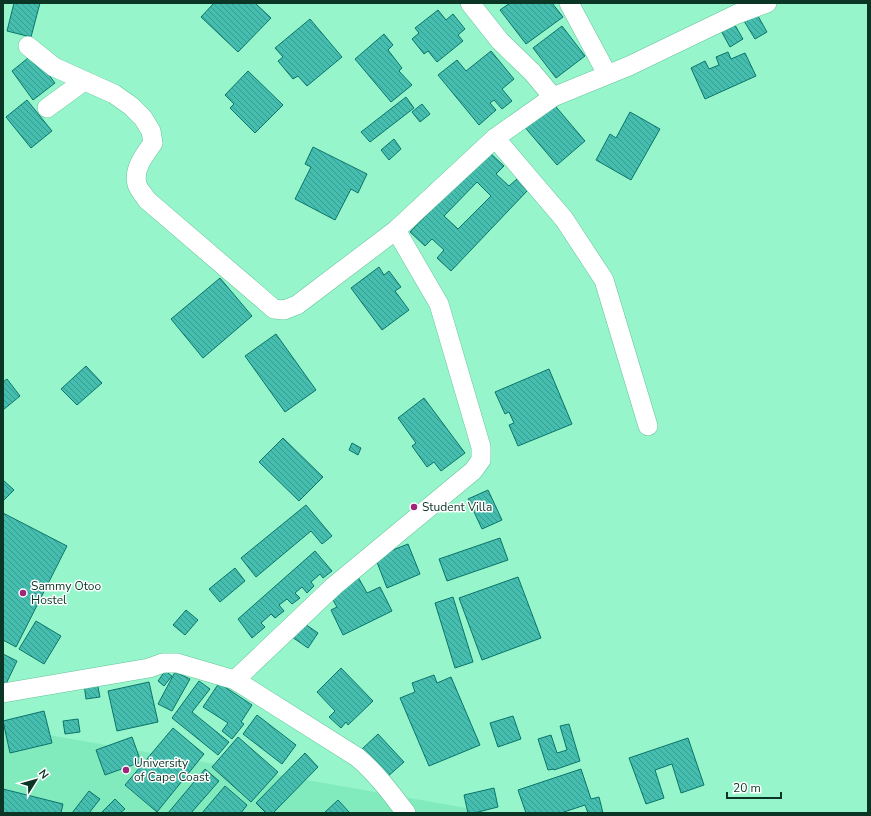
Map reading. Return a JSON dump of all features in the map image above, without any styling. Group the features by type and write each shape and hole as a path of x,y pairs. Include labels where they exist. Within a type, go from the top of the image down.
{"street":[{"path":"470,3 500,42 532,72 553,97"},
{"path":"569,3 607,74"},
{"path":"28,46 54,66 114,94 131,106 151,131 153,143 143,158 137,172 137,184 147,200 274,309 284,310 297,305 396,230 495,138 553,97 629,66 737,14 767,3"},
{"path":"47,108 84,81"},
{"path":"495,138 564,219 604,280 648,426"},
{"path":"234,680 334,586 473,471 481,460 481,447 439,304 396,230"},
{"path":"3,693 149,668 163,663 177,663 234,680 357,757 382,781 406,813"}],"shaded area":[{"name":"University of Cape Coast","path":"3,727 495,813 3,813"}],"building":[{"path":"14,3 40,3 31,37 7,31"},
{"path":"214,3 255,3 271,18 238,52 201,17"},
{"path":"510,3 552,3 563,17 526,44 500,10"},
{"path":"754,9 767,32 755,39 741,16"},
{"path":"438,10 446,20 453,14 465,29 458,35 463,41 437,62 428,51 424,54 412,39 419,33 415,28"},
{"path":"310,19 342,57 307,86 298,76 293,79 278,61 283,57 275,48"},
{"path":"732,20 743,39 730,47 719,27"},
{"path":"562,26 585,56 556,78 533,48"},
{"path":"384,34 393,45 388,50 402,68 399,71 412,85 391,102 355,59"},
{"path":"491,51 514,79 502,89 512,101 502,109 494,100 490,103 496,110 479,125 438,75 457,60 466,71"},
{"path":"728,52 731,59 745,53 756,76 705,99 691,68 705,61 709,69 719,65 716,57"},
{"path":"33,54 55,83 33,100 12,71"},
{"path":"248,71 283,105 255,133 230,108 234,104 225,95"},
{"path":"406,97 414,108 370,142 361,132"},
{"path":"27,100 52,131 31,148 6,117"},
{"path":"551,101 585,141 557,165 523,125"},
{"path":"422,104 430,114 420,122 412,112"},
{"path":"630,112 660,129 631,180 596,160 610,134 616,138"},
{"path":"394,139 401,149 389,160 381,150"},
{"path":"313,147 367,174 358,193 351,189 335,220 295,199 311,167 305,164"},
{"path":"488,151 504,166 496,174 509,186 517,179 528,190 451,271 437,258 444,250 432,239 425,246 410,232","holes":["477,182 491,196 458,229 444,216"]},
{"path":"379,267 384,275 389,271 401,287 395,291 409,310 382,330 351,288"},
{"path":"220,278 252,316 203,358 171,319"},
{"path":"276,334 316,390 285,412 245,356"},
{"path":"86,366 102,383 77,405 61,389"},
{"path":"549,369 572,424 518,446 509,425 514,423 509,412 505,414 495,392"},
{"path":"7,379 20,396 3,410 3,382"},
{"path":"424,398 465,453 441,471 434,462 427,467 412,446 416,443 398,418"},
{"path":"283,438 323,477 299,501 259,462"},
{"path":"352,443 361,448 358,455 349,450"},
{"path":"3,480 14,490 3,501"},
{"path":"488,490 502,520 482,529 468,499"},
{"path":"306,505 332,536 322,544 311,531 256,577 241,558"},
{"name":"Sammy Otoo Hostel","path":"3,513 67,546 16,647 3,640"},
{"path":"500,538 508,560 447,581 439,559"},
{"path":"408,544 420,574 387,588 375,557"},
{"path":"315,551 332,571 323,578 320,574 311,582 314,586 307,593 302,587 295,593 300,598 292,604 287,599 279,605 284,611 275,618 271,614 261,623 265,627 252,638 238,619"},
{"path":"235,568 245,581 220,602 209,589"},
{"path":"358,577 367,593 380,587 392,611 343,635 331,610 337,607 329,593"},
{"path":"518,577 541,638 482,660 459,598"},
{"path":"453,597 473,662 455,668 435,603"},
{"path":"186,610 198,620 185,635 173,625"},
{"path":"36,621 61,636 44,664 19,649"},
{"path":"302,622 318,633 308,648 292,637"},
{"path":"3,654 17,661 5,686 3,685"},
{"path":"341,668 373,701 348,725 346,722 341,728 329,717 335,711 317,692"},
{"path":"165,671 172,676 164,686 158,681"},
{"path":"175,672 190,679 172,711 158,704"},
{"path":"434,675 437,683 451,677 480,745 429,766 400,698 415,692 412,683"},
{"path":"199,681 210,689 192,712 229,742 218,755 172,718"},
{"path":"97,682 100,697 86,699 84,684"},
{"path":"149,682 158,722 117,731 108,691"},
{"path":"219,683 252,705 241,722 244,724 232,739 222,731 228,723 203,707"},
{"path":"44,711 52,743 10,753 3,721"},
{"path":"257,715 296,745 282,764 243,734"},
{"path":"513,716 521,739 498,747 490,723"},
{"path":"78,719 80,732 65,734 63,721"},
{"path":"569,724 580,761 554,770 548,770 538,739 551,735 557,753 567,750 560,726"},
{"path":"173,728 204,754 157,812 125,785"},
{"path":"378,734 404,762 386,778 361,750"},
{"path":"132,737 141,762 105,775 96,750"},
{"path":"238,737 278,772 251,802 212,767"},
{"path":"688,738 704,785 681,793 672,764 655,770 664,798 646,804 629,758"},
{"path":"305,753 318,767 273,813 266,813 256,803"},
{"path":"205,769 219,781 191,813 168,813"},
{"path":"581,769 591,799 599,797 603,813 588,813 585,805 561,813 526,813 518,790"},
{"path":"225,786 247,805 241,813 202,813"},
{"path":"494,788 498,807 468,813 464,795"},
{"path":"3,789 63,804 61,813 3,813"},
{"path":"89,791 100,799 89,813 72,813"},
{"path":"115,799 125,809 120,813 101,813"},
{"path":"338,800 349,812 324,813"}],"place":[{"name":"Student Villa","path":"414,507"},
{"name":"Sammy Otoo Hostel","path":"23,593"},
{"name":"University of Cape Coast","path":"126,770"}]}
